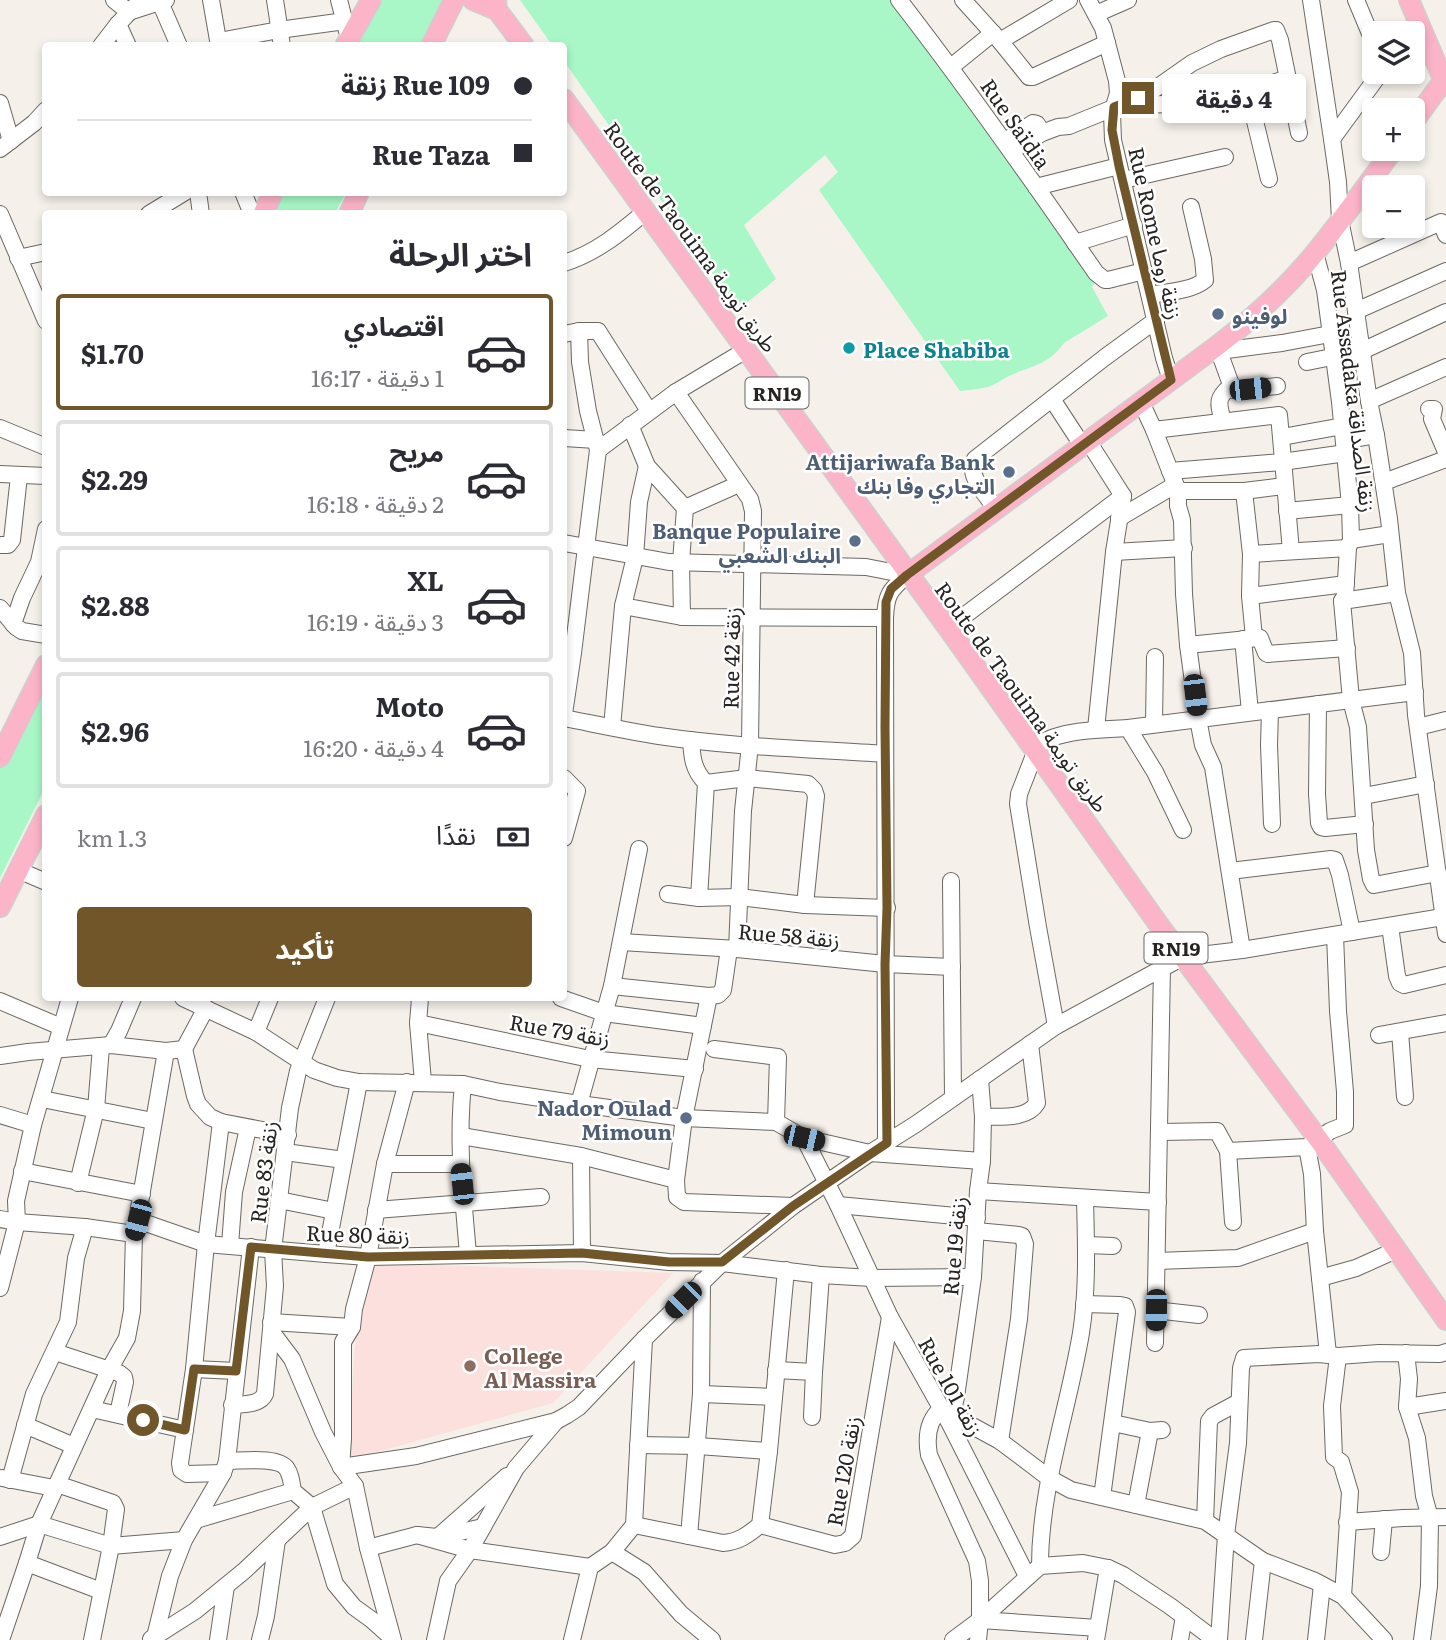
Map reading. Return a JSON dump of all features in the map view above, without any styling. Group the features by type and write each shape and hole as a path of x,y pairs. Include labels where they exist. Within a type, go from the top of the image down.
{"main road":[{"path":"346,36 371,0"},
{"path":"433,42 454,0"},
{"path":"473,0 497,5 521,42"},
{"path":"1409,0 1445,81 1425,107"},
{"name":"Route de Taouima طريق تويمة","path":"567,103 948,628 1313,1144 1396,1250 1446,1320"},
{"path":"907,575 1171,380 1218,349 1269,302 1315,253 1385,161"},
{"path":"0,757 42,673"},
{"path":"0,907 42,823"}],"street":[{"path":"114,0 123,18 127,42"},
{"path":"104,42 141,0"},
{"path":"211,0 219,42"},
{"path":"275,0 281,38"},
{"path":"231,42 346,36 339,0"},
{"name":"Rue Saïdia","path":"899,0 951,67 1096,273 1108,280 1144,271"},
{"path":"964,0 1030,77 1107,43"},
{"path":"951,67 997,37 1069,0"},
{"path":"1092,7 1128,0"},
{"path":"341,1467 416,1456 556,1421 567,1415 579,1407 722,1262 793,1206 1056,1026 1162,967 1183,957 1242,950 1444,916 1418,727 1414,672 1409,638 1397,593 1384,482 1340,220 1332,139 1311,0"},
{"path":"1356,0 1365,21"},
{"path":"123,18 163,1 178,42"},
{"name":"Rue Rome زنقة روما","path":"1092,7 1103,28 1117,81 1119,106 1112,130 1171,380"},
{"path":"1008,146 1119,106 1152,91 1187,66 1221,49 1274,30 1280,40 1299,133"},
{"path":"1119,106 1165,105 1215,98 1248,92 1288,78"},
{"path":"1332,139 1372,84"},
{"path":"1248,92 1269,179"},
{"path":"0,103 6,145"},
{"path":"6,145 42,114"},
{"path":"1036,187 1225,158"},
{"path":"156,210 178,196"},
{"path":"1150,295 1181,289 1203,282 1205,278 1191,207"},
{"path":"567,262 599,248 645,212"},
{"path":"2,224 42,312"},
{"path":"1075,243 1134,225"},
{"path":"1349,263 1443,228"},
{"path":"18,258 42,253"},
{"name":"Rue Assadaka زنقة الصداقة","path":"1315,253 1325,289 1350,505 1350,544 1345,596 1342,601 1351,700 1358,727 1366,850 1372,883 1382,884 1438,873"},
{"path":"1356,311 1446,271"},
{"path":"1307,362 1363,351 1446,312"},
{"path":"996,509 972,472 972,463 979,454 1156,320"},
{"path":"568,653 586,547 597,445 580,362 571,333 598,331 649,411"},
{"path":"1277,386 1235,390 1231,386 1218,349 1282,343 1330,334"},
{"path":"567,439 597,445 676,392 746,350"},
{"path":"1369,401 1446,367"},
{"path":"1223,421 1219,398 1231,386"},
{"name":"Rue 42 زنقة","path":"676,392 750,499 753,511 750,745 743,811 739,897 733,949 721,993 709,996"},
{"path":"1052,399 1123,496 1114,552 1096,729"},
{"path":"1141,402 1174,482 1182,520 1188,645 1198,719 1203,745 1213,766 1242,950"},
{"path":"1154,429 1277,414 1280,417 1291,551"},
{"path":"1436,414 1446,452"},
{"path":"630,425 647,466 685,508 681,562 682,617"},
{"path":"0,428 42,445"},
{"path":"1119,518 1174,482 1282,462 1344,440 1376,435"},
{"path":"1282,437 1344,440"},
{"path":"1384,482 1446,459"},
{"path":"612,727 623,606 635,557 639,502 647,466"},
{"path":"0,474 42,476"},
{"path":"0,545 11,543 7,517 19,476"},
{"path":"1174,482 1244,491 1284,486"},
{"path":"685,508 738,484"},
{"path":"1244,491 1251,554 1250,596 1254,641 1250,712"},
{"path":"948,628 1123,496"},
{"path":"1287,511 1350,505"},
{"path":"1251,554 1350,544 1390,534"},
{"path":"567,544 635,557 681,562 866,567 907,575"},
{"path":"13,624 42,546"},
{"path":"1114,552 1184,548"},
{"path":"887,1143 885,618 887,596 907,575"},
{"path":"1250,596 1346,584"},
{"path":"1342,601 1397,593"},
{"path":"623,606 682,617 885,618"},
{"path":"0,608 22,631 42,634"},
{"path":"1188,645 1254,641 1268,654 1347,648"},
{"path":"1153,724 1155,657"},
{"path":"1056,1026 1018,804 1019,794 1038,745 1044,740 1096,729 1128,728 1415,692"},
{"path":"1318,704 1317,794 1321,827 1365,824"},
{"path":"1270,710 1272,824"},
{"path":"567,717 691,740 885,754"},
{"path":"1418,727 1446,720"},
{"path":"1128,728 1155,772 1184,830"},
{"path":"691,740 695,767 706,783 699,898"},
{"path":"706,783 747,778 808,784 815,793 805,905"},
{"path":"567,781 577,791 567,827"},
{"path":"1364,796 1426,784"},
{"path":"579,1104 612,986 639,849"},
{"path":"1230,871 1284,863 1331,859 1337,861 1352,932"},
{"path":"18,870 42,880"},
{"path":"951,881 953,1098"},
{"path":"668,894 699,898 739,897 805,905 887,908"},
{"path":"1390,926 1400,983 1405,985 1446,975"},
{"path":"1228,1151 1313,1144 1339,1126 1345,1125 1335,935"},
{"name":"Rue 58 زنقة","path":"621,942 733,949 885,964 953,967"},
{"path":"1155,1343 1162,967"},
{"path":"612,986 709,996 684,1118 676,1180 677,1197 684,1202 793,1206"},
{"path":"567,1000 604,1013 703,1027"},
{"path":"0,1001 61,1027"},
{"path":"0,1288 17,1222 16,1202 33,1125 70,1001"},
{"path":"78,1183 96,1109 106,1046 119,1031 132,1001"},
{"path":"190,1001 256,1032 314,1070 347,1080 463,1084 500,1092 684,1118 775,1122 804,1138 870,1153 982,1161"},
{"path":"256,1032 269,1001"},
{"name":"Rue 83 زنقة","path":"232,1405 257,1402 264,1397 275,1286 273,1250 290,1108 298,1071 326,1001"},
{"path":"341,1467 344,1342 352,1326 368,1257 385,1164 415,1082 419,1001"},
{"path":"206,1008 184,1049 198,1104 210,1117 221,1122 288,1135"},
{"name":"Rue 79 زنقة","path":"418,1023 590,1059 695,1069"},
{"path":"1379,1035 1446,1023"},
{"path":"1400,1032 1405,1097"},
{"path":"983,1117 1025,1114 1035,1107 1037,1103 1030,1044"},
{"path":"0,1056 106,1046 166,1051 184,1049"},
{"path":"714,1049 778,1057 775,1122"},
{"path":"1,1640 39,1524 109,1370 127,1338 131,1324 136,1227 166,1051"},
{"name":"Rue 19 زنقة","path":"980,1079 982,1161 973,1277 956,1397 946,1412 937,1413 929,1426 927,1444 929,1455 976,1561 980,1581 980,1619"},
{"path":"326,1254 359,1082"},
{"path":"463,1084 460,1164 468,1254"},
{"path":"41,1099 153,1121"},
{"path":"0,1115 33,1125"},
{"path":"221,1122 181,1470 191,1475 225,1467 275,1461 282,1464 289,1471 293,1491 312,1507 335,1584 354,1607 372,1619 393,1639"},
{"path":"230,1245 234,1192 248,1128"},
{"path":"1160,1132 1217,1130 1228,1151 1233,1222"},
{"path":"461,1136 581,1156 676,1180"},
{"name":"Rue 101 زنقة","path":"804,1138 890,1317 1034,1571"},
{"path":"1313,1144 1315,1231 1333,1355 1334,1457 1341,1462 1350,1492 1343,1596"},
{"path":"285,1152 344,1160"},
{"path":"581,1156 582,1253"},
{"path":"385,1164 460,1164"},
{"path":"22,1171 142,1194"},
{"path":"978,1191 1158,1202"},
{"path":"376,1210 541,1197"},
{"path":"1034,1571 1049,1478 1071,1384 1084,1304 1085,1198"},
{"path":"279,1200 334,1210"},
{"path":"838,1205 976,1225 1022,1237 1025,1244 1019,1319 1000,1441"},
{"name":"Rue 80 زنقة","path":"0,1219 85,1227 136,1227 206,1244 368,1257 582,1253 669,1262 722,1262 821,1275 872,1278 973,1277"},
{"path":"85,1227 76,1258 68,1322 34,1394 5,1479 55,1486 113,1503 116,1509 111,1546 92,1640"},
{"path":"1157,1261 1238,1258 1315,1231"},
{"path":"1086,1245 1113,1246"},
{"path":"153,1639 170,1576 184,1540 225,1467 251,1247"},
{"path":"1320,1278 1356,1268 1396,1250"},
{"path":"634,1525 723,1543 748,1535 760,1525 786,1270"},
{"path":"813,1417 821,1275"},
{"path":"689,1536 701,1394 702,1281"},
{"path":"1084,1304 1120,1305 1125,1306 1128,1312 1102,1497"},
{"path":"1156,1310 1199,1315"},
{"name":"Rue 120 زنقة","path":"760,1525 835,1545 845,1544 853,1536 890,1317"},
{"path":"271,1326 352,1326"},
{"path":"271,1326 292,1359 341,1467 355,1486 368,1549 393,1639"},
{"path":"572,1640 590,1567 612,1552 634,1525 644,1339"},
{"path":"55,1352 124,1377 118,1414"},
{"path":"1217,1640 1226,1535 1238,1443 1241,1368 1244,1358 1446,1352"},
{"path":"1406,1353 1409,1379 1407,1407 1417,1438 1424,1496 1438,1518 1422,1640"},
{"path":"194,1369 236,1371"},
{"path":"776,1370 814,1372"},
{"path":"701,1394 774,1397"},
{"path":"1407,1407 1446,1401"},
{"path":"1205,1521 1209,1421 1239,1402"},
{"path":"92,1409 185,1430"},
{"path":"946,1412 1000,1441 1049,1478 1071,1490 1205,1521 1263,1561 1343,1596 1384,1640"},
{"path":"437,1537 516,1468 556,1421"},
{"path":"1113,1423 1156,1431 1136,1505"},
{"path":"25,1425 74,1446"},
{"path":"638,1445 769,1451"},
{"path":"436,1640 448,1581 470,1550 516,1468"},
{"path":"153,1639 226,1586 312,1507 355,1486"},
{"path":"196,1520 293,1491"},
{"path":"1347,1522 1438,1518"},
{"path":"1381,1552 1384,1519"},
{"path":"0,1537 39,1524 111,1546 184,1540"},
{"path":"368,1549 418,1535 437,1537 483,1527"},
{"path":"418,1535 470,1550 590,1567"},
{"path":"260,1640 266,1616 276,1540"},
{"path":"612,1552 644,1572 681,1614 712,1640"},
{"path":"1254,1640 1263,1561"},
{"path":"27,1563 101,1591"},
{"path":"953,1640 1034,1571 1083,1563 1123,1575 1217,1640"},
{"path":"980,1619 1097,1634 1108,1569"},
{"path":"1316,1640 1322,1585"},
{"path":"218,1640 226,1586"},
{"path":"1429,1586 1446,1586"},
{"path":"1180,1640 1184,1616"},
{"path":"978,1640 980,1619"},
{"path":"1365,1640 1367,1621"}],"shaded area":[{"name":"College Al Massira","path":"376,1263 673,1273 553,1403 348,1460 356,1329"}],"green space":[{"path":"377,0 443,0 422,42 355,42"},
{"path":"520,0 891,0 1097,279 1092,287 1108,316 1064,343 1045,361 991,386 960,391 819,190 838,172 825,155 744,225 776,279 738,310 567,65 567,42 550,42"},
{"path":"276,196 344,196 337,210 269,210"},
{"path":"42,684 42,794 0,878 0,768"}],"place":[{"name":"لوفينو","path":"1218,314"},
{"name":"Place Shabiba","path":"849,348"},
{"name":"Attijariwafa Bank التجاري وفا بنك","path":"1009,472"},
{"name":"Banque Populaire البنك الشعبي","path":"855,541"},
{"name":"Nador Oulad Mimoun","path":"686,1118"},
{"name":"College Al Massira","path":"470,1366"}],"route":[{"path":"143,1420 185,1430 194,1369 236,1371 251,1247 368,1257 582,1253 669,1262 722,1262 793,1206 887,1143 887,596 907,575 1171,380 1112,130 1114,107 1138,98"}]}
